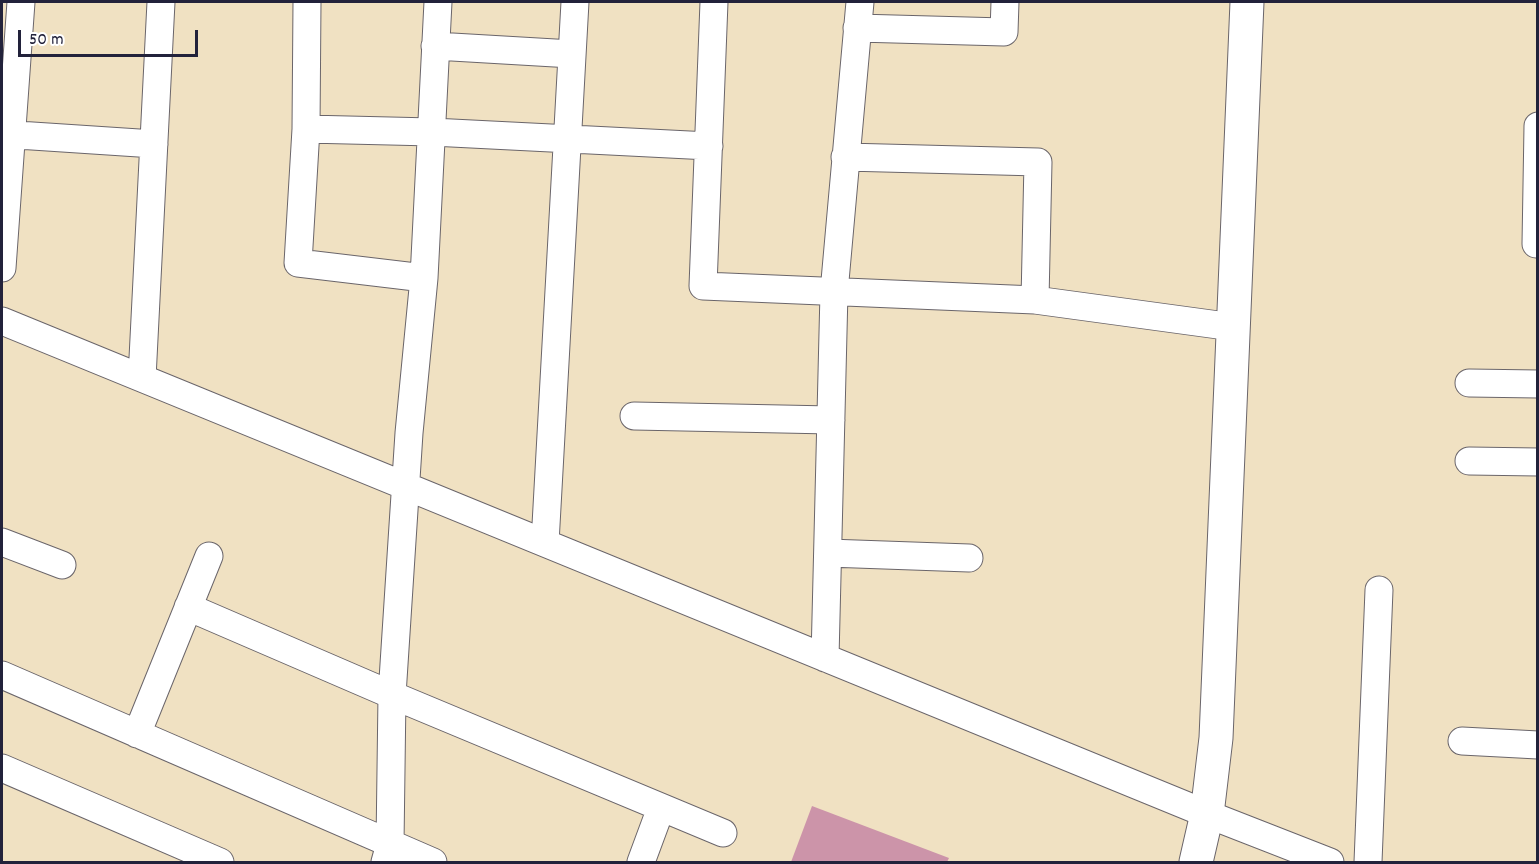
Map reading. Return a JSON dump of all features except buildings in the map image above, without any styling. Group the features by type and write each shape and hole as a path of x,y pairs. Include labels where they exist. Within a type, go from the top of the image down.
{"street":[{"path":"2,268 6,134 21,2"},
{"path":"142,378 161,2"},
{"path":"307,2 306,129 298,263 424,278"},
{"path":"388,854 392,695 405,486 424,278 438,2"},
{"path":"545,543 575,2"},
{"path":"714,2 703,286 1035,300 1233,327"},
{"path":"825,658 834,291 859,15 1004,32 1005,2"},
{"path":"1196,862 1207,814 1216,738 1247,2"},
{"path":"435,46 572,54"},
{"path":"1538,126 1536,244 1538,244"},
{"path":"306,129 432,132 709,146"},
{"path":"6,134 154,144"},
{"path":"845,157 1038,162 1035,300"},
{"path":"2,321 1207,814 1330,862"},
{"path":"1469,383 1538,384"},
{"path":"634,416 831,420"},
{"path":"1469,460 1538,462"},
{"path":"2,542 62,565"},
{"path":"828,553 969,558"},
{"path":"137,734 209,556"},
{"path":"1368,862 1379,590"},
{"path":"188,607 723,833"},
{"path":"2,675 137,734 388,854 433,862"},
{"path":"1462,741 1538,745"},
{"path":"2,768 220,862"},
{"path":"641,862 662,808"}]}
